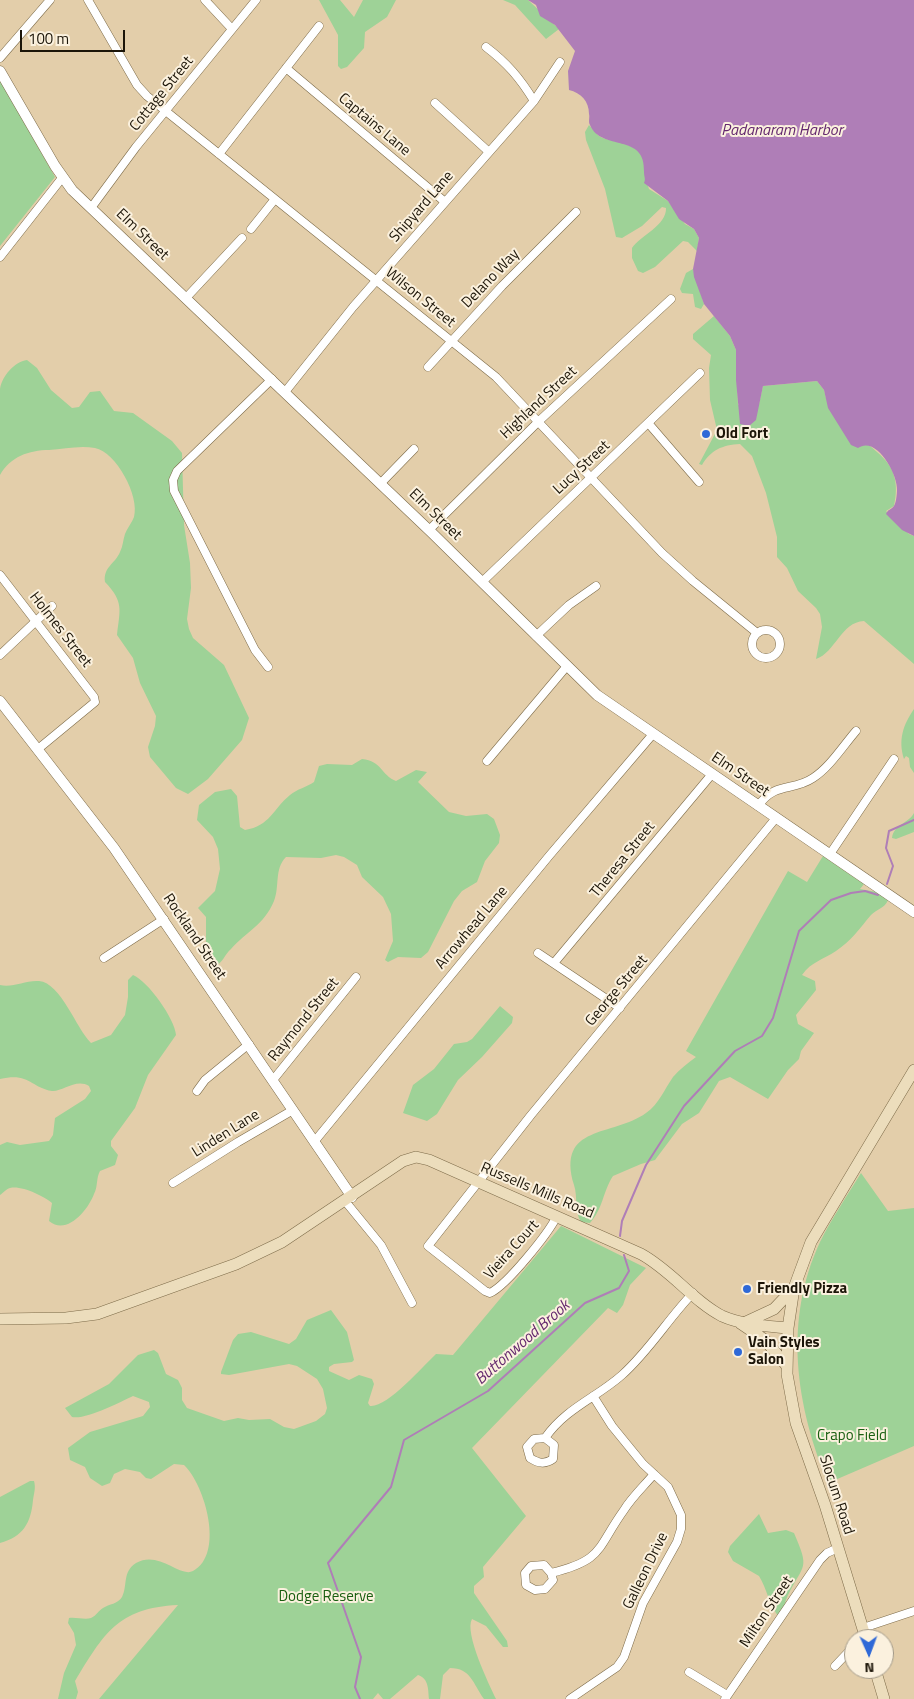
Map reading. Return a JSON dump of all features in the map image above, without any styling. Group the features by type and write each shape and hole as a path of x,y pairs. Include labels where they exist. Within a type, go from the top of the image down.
{"main road":[{"path":"788,1328 794,1288 817,1230 914,1070"},
{"name":"Russells Mills Road","path":"1,1316 82,1316 127,1304 258,1255 282,1242 403,1161 412,1158 429,1160 648,1258 669,1272 720,1314 741,1321 788,1328"},
{"path":"741,1321 774,1309 794,1288"},
{"path":"741,1321 765,1340 787,1366"},
{"name":"Slocum Road","path":"788,1328 787,1366 796,1423 863,1629"},
{"path":"878,1679 884,1699"}],"street":[{"path":"0,58 50,0"},
{"name":"Wilson Street","path":"88,0 137,85 166,112 496,377 662,553 738,619 757,633"},
{"path":"204,0 232,29"},
{"name":"Cottage Street","path":"91,208 256,0"},
{"path":"219,154 319,26"},
{"path":"486,48 507,63 521,80 534,101"},
{"name":"Shipyard Lane","path":"285,392 353,307 534,101 560,62"},
{"name":"Captains Lane","path":"286,68 445,202"},
{"name":"Elm Street","path":"0,71 62,178 91,208 429,530 597,695 914,912"},
{"path":"435,103 489,152"},
{"path":"0,257 62,178"},
{"path":"251,229 275,199"},
{"name":"Delano Way","path":"428,367 576,212"},
{"path":"186,298 242,238"},
{"name":"Highland Street","path":"429,530 539,421 670,299"},
{"name":"Lucy Street","path":"482,582 700,373"},
{"path":"268,667 255,650 174,491 173,480 177,471 272,379"},
{"path":"648,424 699,482"},
{"path":"380,484 414,449"},
{"name":"Holmes Street","path":"0,575 94,697 95,702 38,749"},
{"path":"536,636 569,605 596,586"},
{"path":"0,654 52,606"},
{"path":"487,761 567,666"},
{"name":"Rockland Street","path":"0,701 114,848 164,919 293,1110 348,1199"},
{"path":"758,806 771,792 804,782 816,776 856,731"},
{"name":"Arrowhead Lane","path":"314,1142 549,856 653,734"},
{"path":"830,854 894,759"},
{"name":"Theresa Street","path":"554,963 712,774"},
{"name":"George Street","path":"478,1182 776,818"},
{"path":"104,958 164,919"},
{"path":"538,953 620,1008"},
{"name":"Raymond Street","path":"273,1080 356,977"},
{"path":"197,1091 204,1080 248,1044"},
{"name":"Linden Lane","path":"173,1184 238,1142 293,1110"},
{"name":"Vieira Court","path":"478,1182 428,1246 484,1291 490,1293 506,1281 550,1228 557,1216"},
{"path":"348,1199 381,1245 412,1303"},
{"path":"545,1438 556,1422 622,1375 644,1352 678,1308 693,1293"},
{"name":"Galleon Drive","path":"570,1699 617,1667 624,1657 643,1603 681,1529 682,1515 668,1487 654,1474 612,1426 593,1396"},
{"path":"551,1573 583,1563 600,1550 624,1509 654,1474"},
{"name":"Milton Street","path":"726,1697 820,1560 827,1553 838,1548"},
{"path":"873,1629 914,1611"},
{"path":"835,1666 844,1657"},
{"path":"688,1672 726,1697"}],"green space":[{"path":"319,0 340,0 354,17 363,0 396,0 387,17 365,32 364,48 347,67 341,69 338,66 338,35"},
{"path":"503,0 528,0 559,29 546,39 515,5"},
{"path":"0,80 55,177 0,246"},
{"path":"589,125 601,137 629,145 639,151 645,163 649,189 668,201 685,224 694,229 699,238 697,251 688,242 683,241 655,267 643,273 638,271 632,258 632,248 658,225 665,214 666,208 662,207 642,226 622,238 616,237 605,189 586,140 585,132"},
{"path":"693,269 704,304 701,309 695,307 693,294 682,293 680,289 686,273"},
{"path":"714,316 730,336 736,350 738,405 759,404 763,386 817,381 824,390 826,398 863,444 872,448 892,470 896,483 894,506 886,511 909,534 914,536 914,664 864,621 849,627 823,656 816,659 822,627 820,614 798,591 787,568 777,557 777,537 766,493 752,456 740,444 722,447 713,452 702,465 699,464 717,430 710,400 709,368 711,355 693,339 693,334"},
{"path":"27,360 37,368 51,390 72,408 79,407 90,392 100,391 114,411 133,413 172,441 182,453 184,525 190,563 191,588 187,619 189,629 193,638 224,665 249,718 242,740 208,779 188,794 176,788 150,757 148,747 155,726 156,716 140,683 133,658 117,635 119,619 118,601 105,582 106,573 122,548 126,532 134,517 133,498 125,476 103,451 84,447 27,453 15,459 0,475 1,384 9,370 22,361"},
{"path":"914,709 914,773 910,767 909,758 906,756 904,759 901,745 904,727"},
{"path":"362,759 374,762 396,781 416,770 427,772 418,782 449,812 466,816 487,814 494,819 500,835 499,843 485,861 477,882 462,891 454,901 428,952 421,958 398,957 388,962 385,960 393,941 391,914 383,897 362,877 357,865 344,857 336,855 321,858 286,857 280,867 276,895 270,909 260,922 216,966 206,951 206,917 198,908 215,891 220,869 218,849 213,837 197,820 199,805 215,792 231,789 237,796 240,827 245,830 253,828 266,821 290,795 314,782 319,766 327,764 352,765"},
{"path":"914,813 914,832 896,839 892,838 895,830"},
{"path":"823,856 864,884 860,889 877,892 888,900 883,907 871,915 846,943 814,964 802,975 815,981 816,990 796,1015 798,1024 814,1033 801,1051 799,1059 788,1070 768,1099 730,1077 719,1081 699,1113 682,1124 655,1160 613,1176 594,1218 590,1223 581,1222 571,1165 573,1151 580,1142 591,1135 633,1120 646,1113 658,1101 673,1077 696,1057 686,1051 788,871 807,882"},
{"path":"133,975 146,985 160,1001 171,1020 176,1035 148,1075 135,1108 111,1141 111,1146 118,1155 115,1165 100,1171 95,1191 82,1214 70,1223 56,1225 49,1221 52,1203 44,1197 15,1187 0,1195 0,1145 7,1142 20,1145 49,1141 53,1135 55,1118 85,1099 91,1091 89,1086 84,1084 74,1084 52,1091 17,1077 0,1079 0,985 10,986 34,981 47,984 54,989 68,1007 91,1043 111,1035 125,1015 128,980"},
{"path":"500,1006 513,1017 512,1023 482,1057 458,1080 437,1114 427,1121 403,1113 413,1085 434,1069 454,1044 467,1042 472,1039"},
{"name":"Crapo Field","path":"861,1173 888,1211 914,1208 914,1446 828,1483 808,1424 802,1394 798,1363 801,1302 808,1272 820,1242"},
{"name":"Dodge Reserve","path":"561,1226 646,1268 630,1285 623,1305 617,1313 608,1308 472,1448 526,1516 483,1567 484,1577 474,1586 474,1593 507,1641 508,1647 503,1647 486,1626 472,1619 470,1626 474,1647 496,1699 484,1699 467,1674 450,1668 443,1675 440,1699 429,1699 426,1682 418,1675 390,1699 383,1699 378,1693 373,1699 99,1699 178,1605 157,1607 140,1612 114,1626 104,1637 75,1681 78,1692 76,1699 58,1699 64,1673 76,1645 74,1633 68,1623 69,1618 91,1618 103,1608 118,1601 124,1592 129,1570 136,1563 153,1560 182,1571 193,1571 203,1562 208,1550 210,1535 205,1503 192,1475 184,1465 174,1464 151,1479 146,1478 140,1472 125,1469 114,1474 110,1483 102,1486 90,1478 85,1467 70,1460 68,1448 90,1432 143,1416 150,1407 149,1402 133,1396 103,1410 78,1417 72,1417 65,1408 109,1384 138,1355 154,1350 158,1353 166,1374 178,1380 182,1388 182,1400 187,1408 224,1421 238,1418 249,1420 270,1419 284,1427 294,1429 316,1421 325,1414 327,1408 323,1389 317,1379 297,1366 289,1364 229,1375 221,1374 221,1372 233,1340 238,1334 251,1332 289,1344 296,1339 307,1320 331,1310 347,1332 354,1360 352,1362 334,1364 329,1367 329,1371 349,1380 359,1375 372,1379 374,1384 368,1403 370,1406 377,1405 395,1394 436,1354 453,1355"},
{"path":"30,1481 34,1481 35,1488 28,1522 15,1537 0,1543 0,1497"},
{"path":"759,1514 768,1533 786,1530 794,1533 802,1554 803,1566 778,1616 772,1607 759,1576 733,1561 728,1552 730,1546"}],"water":[{"name":"Padanaram Harbor","path":"528,0 914,0 914,536 902,530 886,514 894,506 897,494 894,475 885,458 872,447 865,445 858,448 851,445 828,408 824,390 817,381 763,386 756,420 749,426 740,424 736,380 736,350 730,336 704,304 694,277 693,269 699,238 694,229 679,219 668,201 644,183 643,160 638,152 631,147 603,138 589,124 589,109 586,101 581,95 569,90 568,71 575,51 555,25 540,16 536,5"}],"waterway":[{"name":"Buttonwood Brook","path":"887,884 893,866 886,848 889,831 914,820"},
{"name":"Buttonwood Brook","path":"620,1236 622,1221 646,1165 684,1106 735,1051 762,1036 773,1018 799,931 831,900 851,893 865,891 878,895"},
{"name":"Buttonwood Brook","path":"360,1699 355,1687 361,1657 328,1563 391,1487 404,1440 488,1391 585,1303 619,1288 629,1271 624,1255"}],"place":[{"name":"Old Fort","path":"706,434"},
{"name":"Friendly Pizza","path":"747,1289"},
{"name":"Vain Styles Salon","path":"738,1352"}]}
